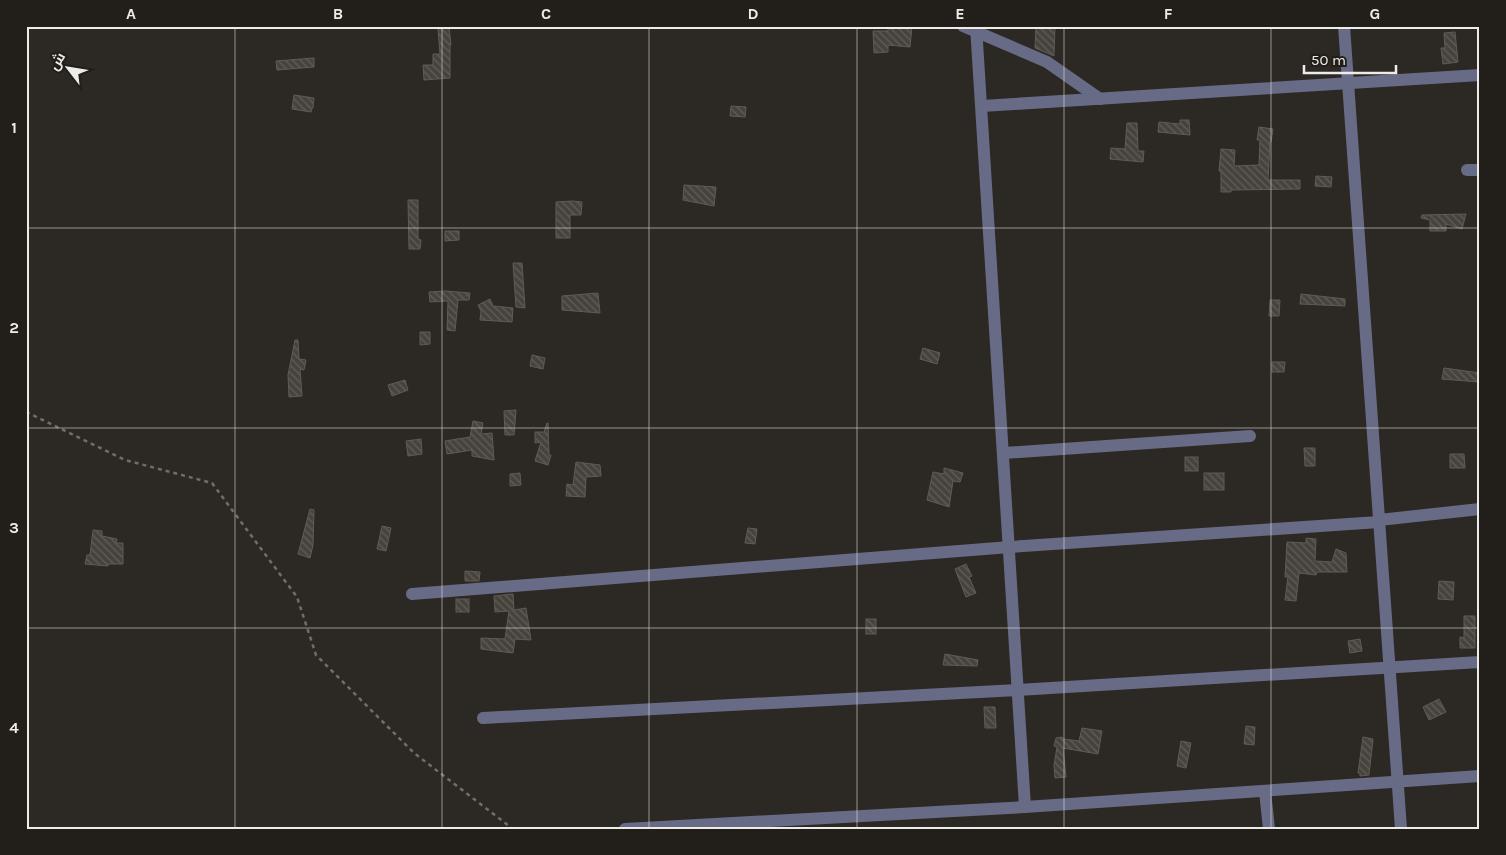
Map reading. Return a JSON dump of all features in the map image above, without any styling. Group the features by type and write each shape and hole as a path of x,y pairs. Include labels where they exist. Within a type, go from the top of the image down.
{"street":[{"path":"963,26 977,29 1047,62 1100,99"},
{"path":"1344,26 1401,829"},
{"path":"977,29 1026,807"},
{"path":"982,106 1348,84 1480,74"},
{"path":"1004,453 1250,436"},
{"path":"412,594 1010,547 1379,521 1480,510"},
{"path":"483,718 1018,690 1480,662"},
{"path":"625,829 1026,807 1480,776"},
{"path":"1265,791 1269,829"}],"path":[{"path":"26,412 125,460 212,483 297,597 316,655 414,753 512,829"}],"building":[{"path":"888,26 912,26 910,47 888,45 888,52 874,53 873,31 888,31"},
{"path":"1036,26 1055,26 1054,56 1035,48"},
{"path":"449,28 451,45 450,78 424,80 423,65 433,65 433,54 440,54 438,29"},
{"path":"1455,32 1458,62 1443,64 1441,48 1445,48 1444,33"},
{"path":"314,58 314,67 277,70 276,61"},
{"path":"294,95 314,98 311,112 292,109"},
{"path":"731,106 746,107 745,117 730,116"},
{"path":"1180,120 1189,120 1190,135 1158,132 1159,122 1180,124"},
{"path":"1127,123 1137,123 1138,151 1144,151 1143,162 1110,159 1111,148 1125,149"},
{"path":"1259,127 1273,129 1270,142 1268,180 1300,180 1300,189 1231,190 1231,192 1221,192 1221,171 1219,171 1221,149 1235,150 1234,166 1259,165 1260,140 1257,140"},
{"path":"1316,176 1332,177 1331,187 1315,186"},
{"path":"684,185 716,187 714,206 683,200"},
{"path":"408,200 418,200 418,239 421,240 420,249 409,249"},
{"path":"556,202 582,202 581,215 570,215 570,238 556,238"},
{"path":"1466,214 1462,229 1446,224 1446,231 1430,231 1430,220 1421,218 1422,215"},
{"path":"445,231 459,231 459,240 445,241"},
{"path":"513,263 522,263 525,308 516,307"},
{"path":"429,292 470,293 469,300 458,300 455,331 447,330 448,301 430,302"},
{"path":"598,293 600,313 562,310 562,296"},
{"path":"1301,294 1345,299 1345,306 1300,304"},
{"path":"490,299 493,306 513,308 512,322 480,320 481,311 478,305"},
{"path":"1270,300 1280,300 1279,316 1269,316"},
{"path":"420,332 430,332 430,344 420,345"},
{"path":"295,340 298,340 299,359 306,360 304,370 300,369 302,396 289,397 288,375"},
{"path":"923,348 940,353 937,364 920,359"},
{"path":"532,355 545,358 543,369 530,366"},
{"path":"1272,362 1285,362 1284,372 1272,372"},
{"path":"1444,368 1480,373 1479,382 1442,379"},
{"path":"405,380 408,390 392,396 388,385"},
{"path":"516,410 514,435 505,435 504,411"},
{"path":"473,421 483,423 481,434 492,433 494,460 472,456 472,450 447,454 445,441 470,437"},
{"path":"547,423 549,455 551,455 548,465 535,461 541,442 535,443 535,432 544,432"},
{"path":"421,439 422,454 408,456 406,441"},
{"path":"1304,448 1315,448 1315,466 1305,466"},
{"path":"1450,454 1464,454 1465,468 1450,468"},
{"path":"1185,457 1198,457 1198,471 1185,471"},
{"path":"576,462 600,465 601,476 586,477 585,497 566,496 567,484 573,485"},
{"path":"944,468 963,473 960,482 953,481 949,507 927,500 933,472 944,474"},
{"path":"520,473 521,485 510,486 510,474"},
{"path":"1204,473 1224,473 1224,490 1204,490"},
{"path":"310,509 314,510 313,545 310,558 298,554"},
{"path":"382,526 391,528 386,551 377,549"},
{"path":"748,528 757,529 755,544 745,543"},
{"path":"93,530 102,531 102,536 117,539 116,543 123,543 123,564 108,564 108,566 85,564 87,555 90,555"},
{"path":"1306,538 1316,539 1315,561 1332,562 1336,549 1346,553 1347,572 1317,572 1316,575 1299,573 1296,601 1285,600 1288,577 1285,577 1287,542 1306,543"},
{"path":"966,564 972,576 969,577 976,593 966,597 955,569"},
{"path":"465,571 480,572 479,581 465,581"},
{"path":"1439,581 1454,582 1453,600 1438,599"},
{"path":"513,594 514,610 526,608 531,640 515,639 513,653 481,649 481,638 505,639 509,611 495,612 494,596"},
{"path":"456,599 469,599 469,612 456,612"},
{"path":"1464,616 1475,616 1475,648 1460,648 1460,637 1464,638"},
{"path":"866,619 876,619 876,634 866,634"},
{"path":"1360,639 1362,651 1350,653 1348,641"},
{"path":"945,654 978,660 977,666 943,665"},
{"path":"1439,699 1446,712 1429,720 1423,707"},
{"path":"984,707 995,707 996,728 985,728"},
{"path":"1246,726 1255,727 1254,745 1244,744"},
{"path":"1082,728 1102,731 1098,754 1063,748 1066,777 1055,778 1054,765 1057,747 1054,746 1056,738 1062,737 1063,739 1079,741"},
{"path":"1363,737 1373,739 1369,775 1360,776 1360,773 1358,773"},
{"path":"1181,741 1191,743 1186,768 1177,766"}]}
